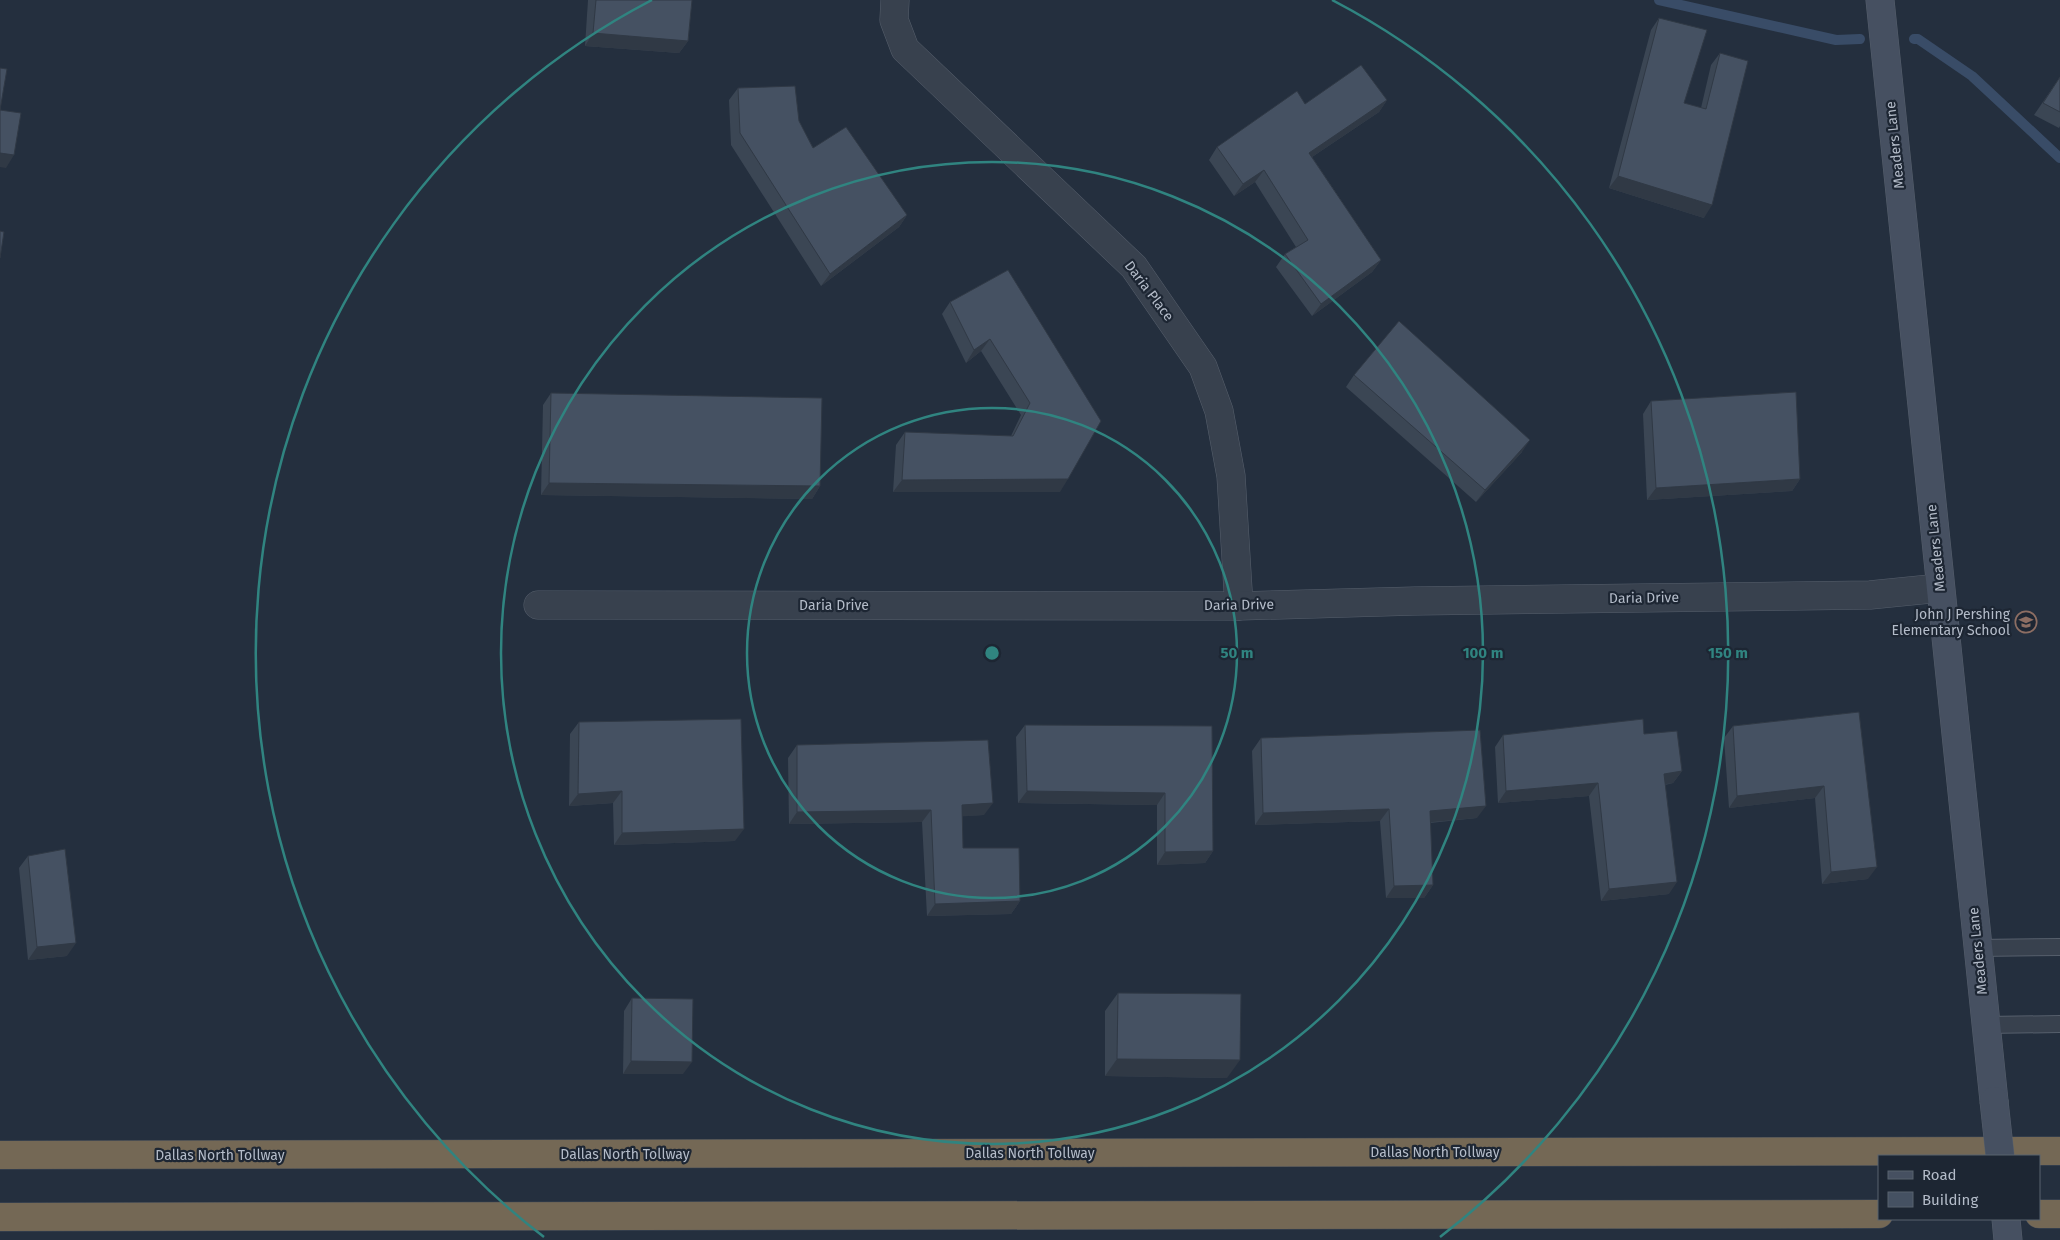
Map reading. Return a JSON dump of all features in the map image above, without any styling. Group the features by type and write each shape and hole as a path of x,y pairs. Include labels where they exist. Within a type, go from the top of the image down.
{"highway":[{"name":"Dallas North Tollway","path":"0,1155 2060,1151"},
{"path":"0,1217 1878,1214"},
{"path":"2040,1214 2060,1214"}],"street":[{"name":"Daria Place","path":"895,0 894,20 905,49 1134,267 1203,367 1218,411 1231,476 1239,606"},
{"name":"Meaders Lane","path":"1880,0 2000,1155"},
{"name":"Daria Drive","path":"538,605 1239,606 1415,601 1870,595 1940,588"},
{"path":"2006,1220 2008,1240"}],"lane":[{"path":"1978,948 2060,947"},
{"path":"1986,1025 2060,1024"}],"building":[{"path":"596,0 692,0 688,41 593,33"},
{"path":"1659,18 1707,30 1684,103 1706,109 1720,53 1748,61 1712,205 1618,176"},
{"path":"1361,65 1387,100 1309,153 1381,260 1321,304 1285,254 1308,240 1264,170 1243,184 1217,147 1297,91 1305,104"},
{"path":"0,68 7,69 0,110"},
{"path":"2060,77 2060,112 2043,103"},
{"path":"795,86 799,121 813,148 846,127 907,215 830,274 740,133 738,88"},
{"path":"0,110 21,113 14,155 0,153"},
{"path":"0,231 4,232 0,258"},
{"path":"1008,270 1101,421 1068,479 902,480 905,432 1013,436 1030,403 990,339 974,350 950,302"},
{"path":"1399,321 1530,440 1485,490 1354,375"},
{"path":"1796,392 1800,479 1656,488 1651,401"},
{"path":"551,393 822,398 820,486 549,483"},
{"path":"1859,712 1877,867 1831,872 1824,786 1737,796 1733,726"},
{"path":"741,719 744,829 622,833 622,791 578,794 579,722"},
{"path":"1643,719 1644,734 1677,731 1682,771 1664,774 1677,882 1609,889 1598,783 1506,791 1503,735"},
{"path":"1025,725 1212,726 1213,851 1165,852 1165,793 1027,791"},
{"path":"1480,730 1486,806 1430,811 1433,885 1394,886 1389,809 1263,813 1261,738"},
{"path":"988,740 993,803 962,805 963,848 1019,848 1020,901 935,904 931,810 797,812 797,745"},
{"path":"65,849 76,943 37,947 28,856"},
{"path":"1118,993 1241,994 1240,1060 1117,1059"},
{"path":"632,998 693,999 692,1062 631,1061"}],"waterway":[{"path":"1659,0 1836,40 1860,39"},
{"path":"1914,39 1918,39 1972,76 2060,158"}],"place":[{"name":"John J Pershing Elementary School","path":"2026,622"}]}
